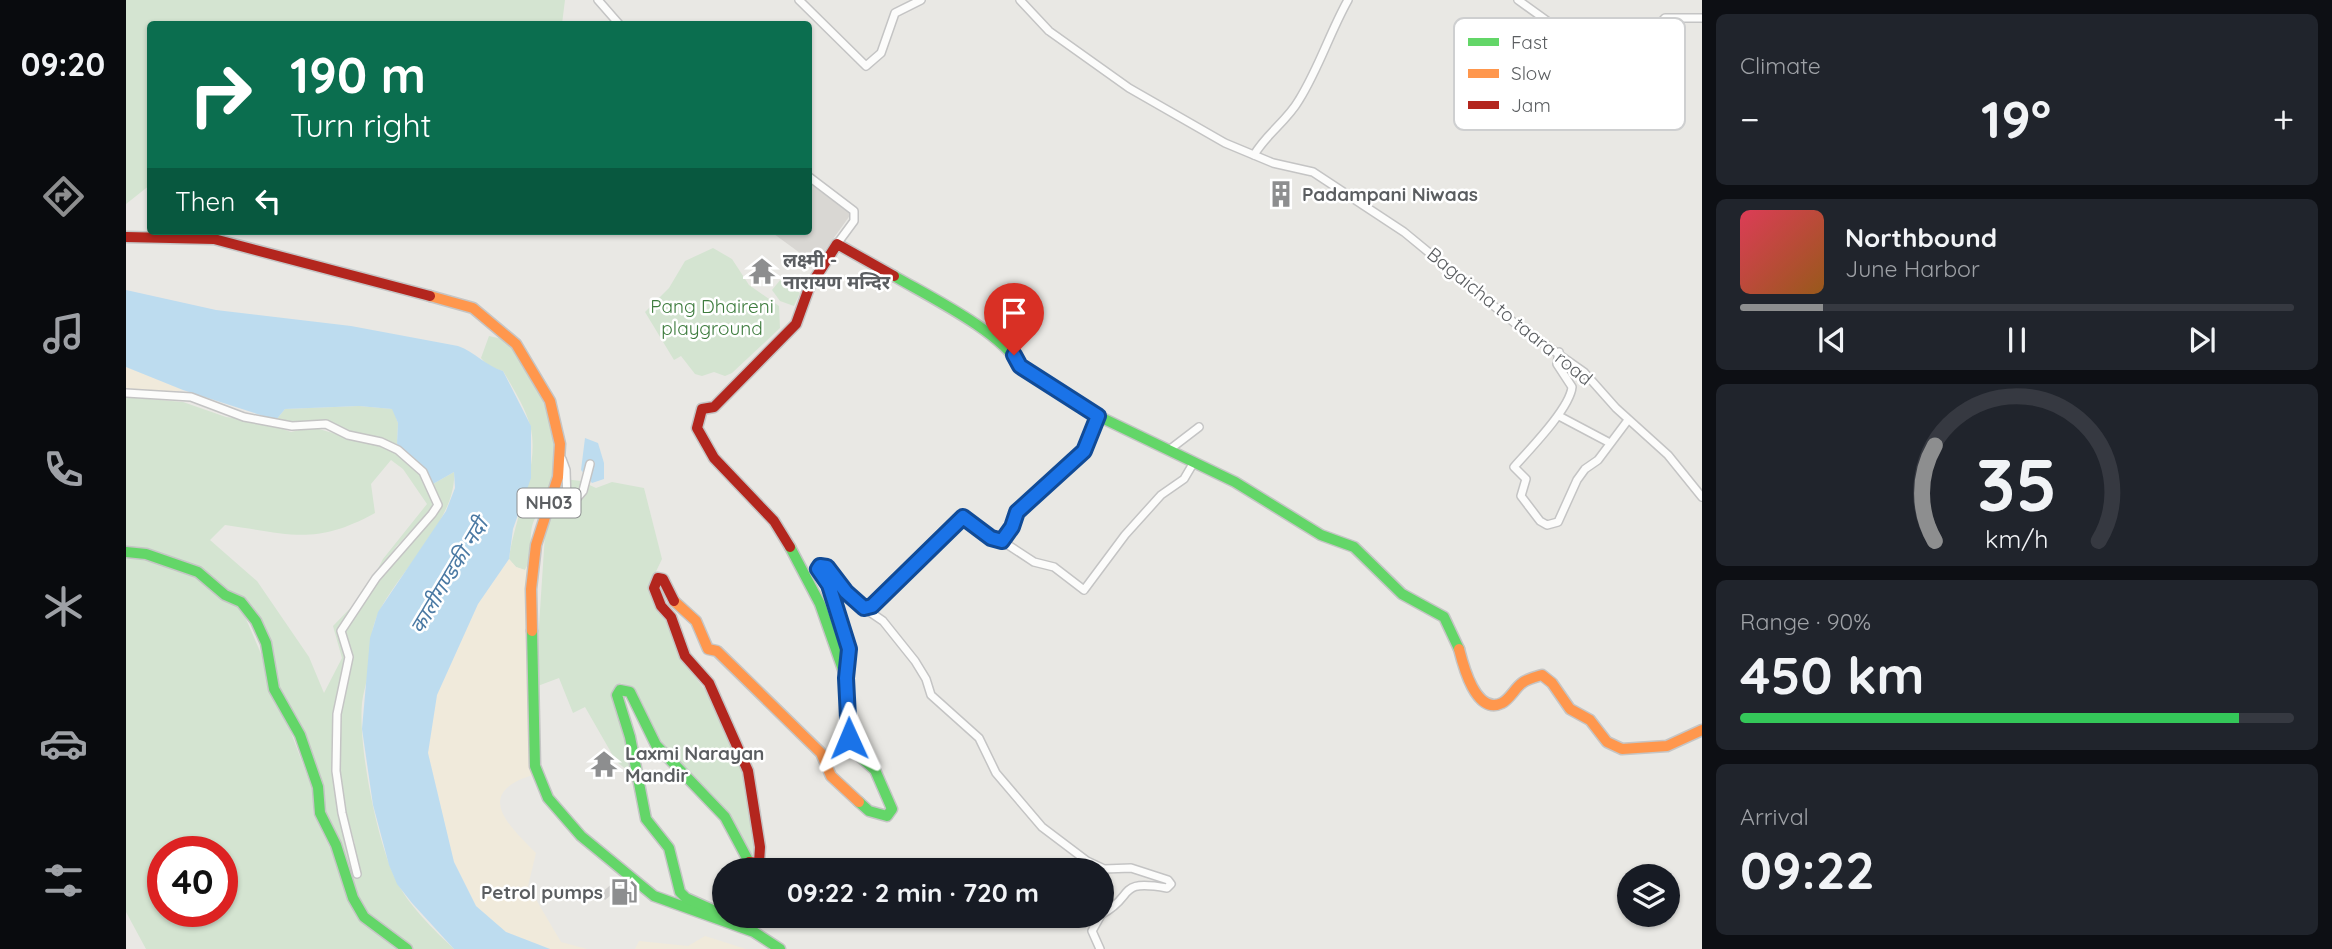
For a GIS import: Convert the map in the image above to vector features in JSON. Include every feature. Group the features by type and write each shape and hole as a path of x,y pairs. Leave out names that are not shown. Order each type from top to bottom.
{"main road":[{"name":"NH03","path":"126,237 195,237 228,242 473,308 516,344 550,401 561,444 558,477 536,545 531,589 536,766 548,798 566,823 637,884 673,905 712,917"},
{"path":"759,858 748,771 709,683 685,656 671,617 658,600 655,581 663,579 673,600 696,621 708,649 718,651 821,753 831,776 869,811 887,816 892,809 875,769 857,754 849,738 846,678 820,604 788,544 756,499 714,458 697,428 702,409 714,407 796,324 808,288 837,244 852,250 942,303 1014,355 1020,366 1098,416 1235,482 1329,539 1354,548 1402,594 1444,617 1456,638 1465,673 1474,693 1480,698 1502,704 1523,682 1542,675 1552,683 1570,709 1590,720 1607,742 1622,749 1667,746 1702,730"},
{"path":"126,552 146,554 198,572 225,596 241,602 256,621 265,643 274,689 300,735 318,787 320,813 336,845 353,898 365,917 407,949"},
{"path":"712,909 686,898 680,892 669,848 649,825 644,812 637,764 617,695 620,690 630,692 656,745 725,817 746,858"},
{"name":"NH03","path":"744,928 780,949"}],"street":[{"path":"597,0 615,21"},
{"path":"799,0 866,66 881,53 895,13 921,0"},
{"name":"Bagaicha to taara road","path":"1020,0 1049,31 1129,88 1202,132 1254,155 1313,172 1404,232 1517,325 1584,372 1628,420 1668,455 1702,497"},
{"path":"1254,155 1264,138 1278,127 1299,100 1348,0"},
{"path":"1517,0 1543,18"},
{"path":"1665,18 1685,18"},
{"path":"812,179 854,212 854,221 837,244"},
{"path":"1559,352 1558,368 1572,387 1559,416 1514,467 1526,479 1521,496 1540,521 1553,525 1558,522 1577,480 1628,420"},
{"path":"126,393 191,397 244,417 292,426 326,424 348,435 381,442 398,450 418,467 436,496 438,505 432,514 376,578 341,631 349,657 337,714 336,771 342,813 357,874"},
{"path":"1002,541 1012,527 1017,512 1084,451 1098,416"},
{"path":"1559,416 1610,443"},
{"path":"1169,450 1199,427"},
{"path":"561,444 567,502 572,504 578,499 590,464"},
{"path":"864,608 872,606 888,593 963,517 991,538 1002,541 1034,562 1054,567 1084,590 1148,509 1173,485 1184,479 1194,462"},
{"path":"846,678 849,649 829,585 818,569 820,566 827,567 846,592 883,621 915,661 926,679 931,695 979,738 996,773 1042,827 1083,858"},
{"path":"1114,869 1137,870 1168,880 1171,884 1167,888 1138,885 1129,888 1114,908"},
{"path":"1093,928 1100,949"}],"shaded area":[{"path":"812,185 851,214 815,264 775,235 812,235"}],"green space":[{"path":"126,0 565,0 562,21 147,21 147,187 126,204"},
{"name":"Pang Dhaireni playground","path":"713,248 732,259 749,285 779,306 780,328 732,373 725,376 714,372 702,376 695,374 681,356 674,360 645,312 669,288 685,261"},
{"path":"781,279 800,293 794,306 780,301 772,290"},
{"path":"489,336 507,340 542,400 554,433 554,468 533,523 528,565 525,570 516,567 509,559 530,474 530,425 503,371 489,367 481,358"},
{"path":"126,397 183,402 226,417 263,422 291,432 312,427 392,450 420,475 432,496 433,507 396,547 367,591 383,559 427,504 403,469 391,460 371,484 375,513 354,523 318,534 302,535 225,525 210,540 257,581 309,657 324,693 342,658 333,626 365,593 339,632 347,658 333,715 336,798 348,845 355,844 346,812 339,764 339,718 352,661 343,636 348,622 383,574 439,508 440,501 433,484 454,472 453,489 438,525 376,618 362,721 370,793 389,863 407,899 454,949 146,949 126,912 126,556 178,567 199,578 224,601 235,604 243,612 262,656 268,688 284,714 313,791 313,813 330,848 338,846 323,814 322,788 304,734 278,686 270,642 262,621 243,598 225,590 208,574 149,550 126,548"},
{"path":"359,406 393,409 398,423 397,444 349,433 329,422 289,423 276,420 285,409"},
{"path":"564,479 581,481 596,488 612,482 644,488 662,559 650,584 652,598 676,638 680,657 711,698 743,769 756,858 751,858 718,805 669,751 653,727 641,699 630,688 621,683 613,692 635,777 616,761 585,707 573,713 559,678 535,687 545,534"}],"sand":[{"path":"126,367 183,390 161,394 126,391"},
{"path":"509,559 516,567 525,570 529,563 536,774 517,781 505,790 500,799 501,809 514,831 536,853 528,886 561,942 587,949 550,949 506,932 476,906 454,862 428,753 437,695 478,604"},
{"path":"705,936 746,949 635,949 639,941 688,946"}],"water":[{"name":"कालीगण्डकी नदी","path":"126,290 216,310 351,326 458,346 503,371 531,426 531,478 513,529 509,559 478,604 437,695 428,753 454,862 476,906 506,932 550,949 454,949 397,884 389,865 373,805 362,729 370,638 378,612 446,511 455,488 454,472 433,484 422,466 397,444 398,423 392,409 359,406 285,409 276,420 183,390 126,367"},
{"path":"585,438 598,443 604,463 604,479 592,483 581,470"}],"building":[{"name":"Petrol pumps","path":"614,882 617,886 621,882 633,895 627,901 616,891 605,900 600,894"}],"traffic: fast":[{"path":"894,276 981,328 998,340 1020,366 1098,416 1235,482 1321,535 1354,547 1402,594 1444,617 1459,649"},
{"path":"790,547 820,604 846,678 850,739 857,754 875,770 892,809 887,816 869,811 859,802"},
{"path":"126,552 146,554 198,572 225,595 241,602 256,621 266,643 274,689 300,735 318,787 320,813 336,845 353,898 364,917 407,949"},
{"path":"532,631 535,766 548,798 581,836 654,896 754,932 780,949"},
{"path":"712,910 686,898 680,892 669,848 646,819 630,737 617,695 620,690 630,692 656,745 725,817 747,858"}],"traffic: slow":[{"path":"430,296 473,308 516,344 550,401 560,444 558,477 536,545 531,589 532,631"},
{"path":"674,601 696,621 708,649 717,651 821,753 831,776 859,802"},
{"path":"1459,649 1472,687 1485,702 1493,705 1502,703 1519,685 1542,675 1552,683 1570,709 1590,720 1607,742 1622,749 1667,746 1702,730"}],"traffic: jam":[{"path":"126,237 214,239 430,296"},
{"path":"790,547 774,521 714,458 697,428 702,409 714,407 796,324 809,288 837,244 894,276"},
{"path":"674,601 663,579 658,578 654,588 661,606 671,617 685,656 709,683 748,771 760,847 759,858"}],"place":[{"name":"Padampani Niwaas","path":"1281,194"},
{"name":"लक्ष्मी - नारायण मन्दिर","path":"762,271"},
{"name":"Laxmi Narayan Mandir","path":"604,764"},
{"name":"Petrol pumps","path":"624,892"}],"route":[{"path":"849,738 849,695 846,678 849,649 829,585 818,569 820,566 827,567 831,575 864,608 872,606 963,517 972,521 991,538 1002,541 1010,532 1017,512 1056,479 1090,443 1098,416 1020,366 1014,355"}]}
